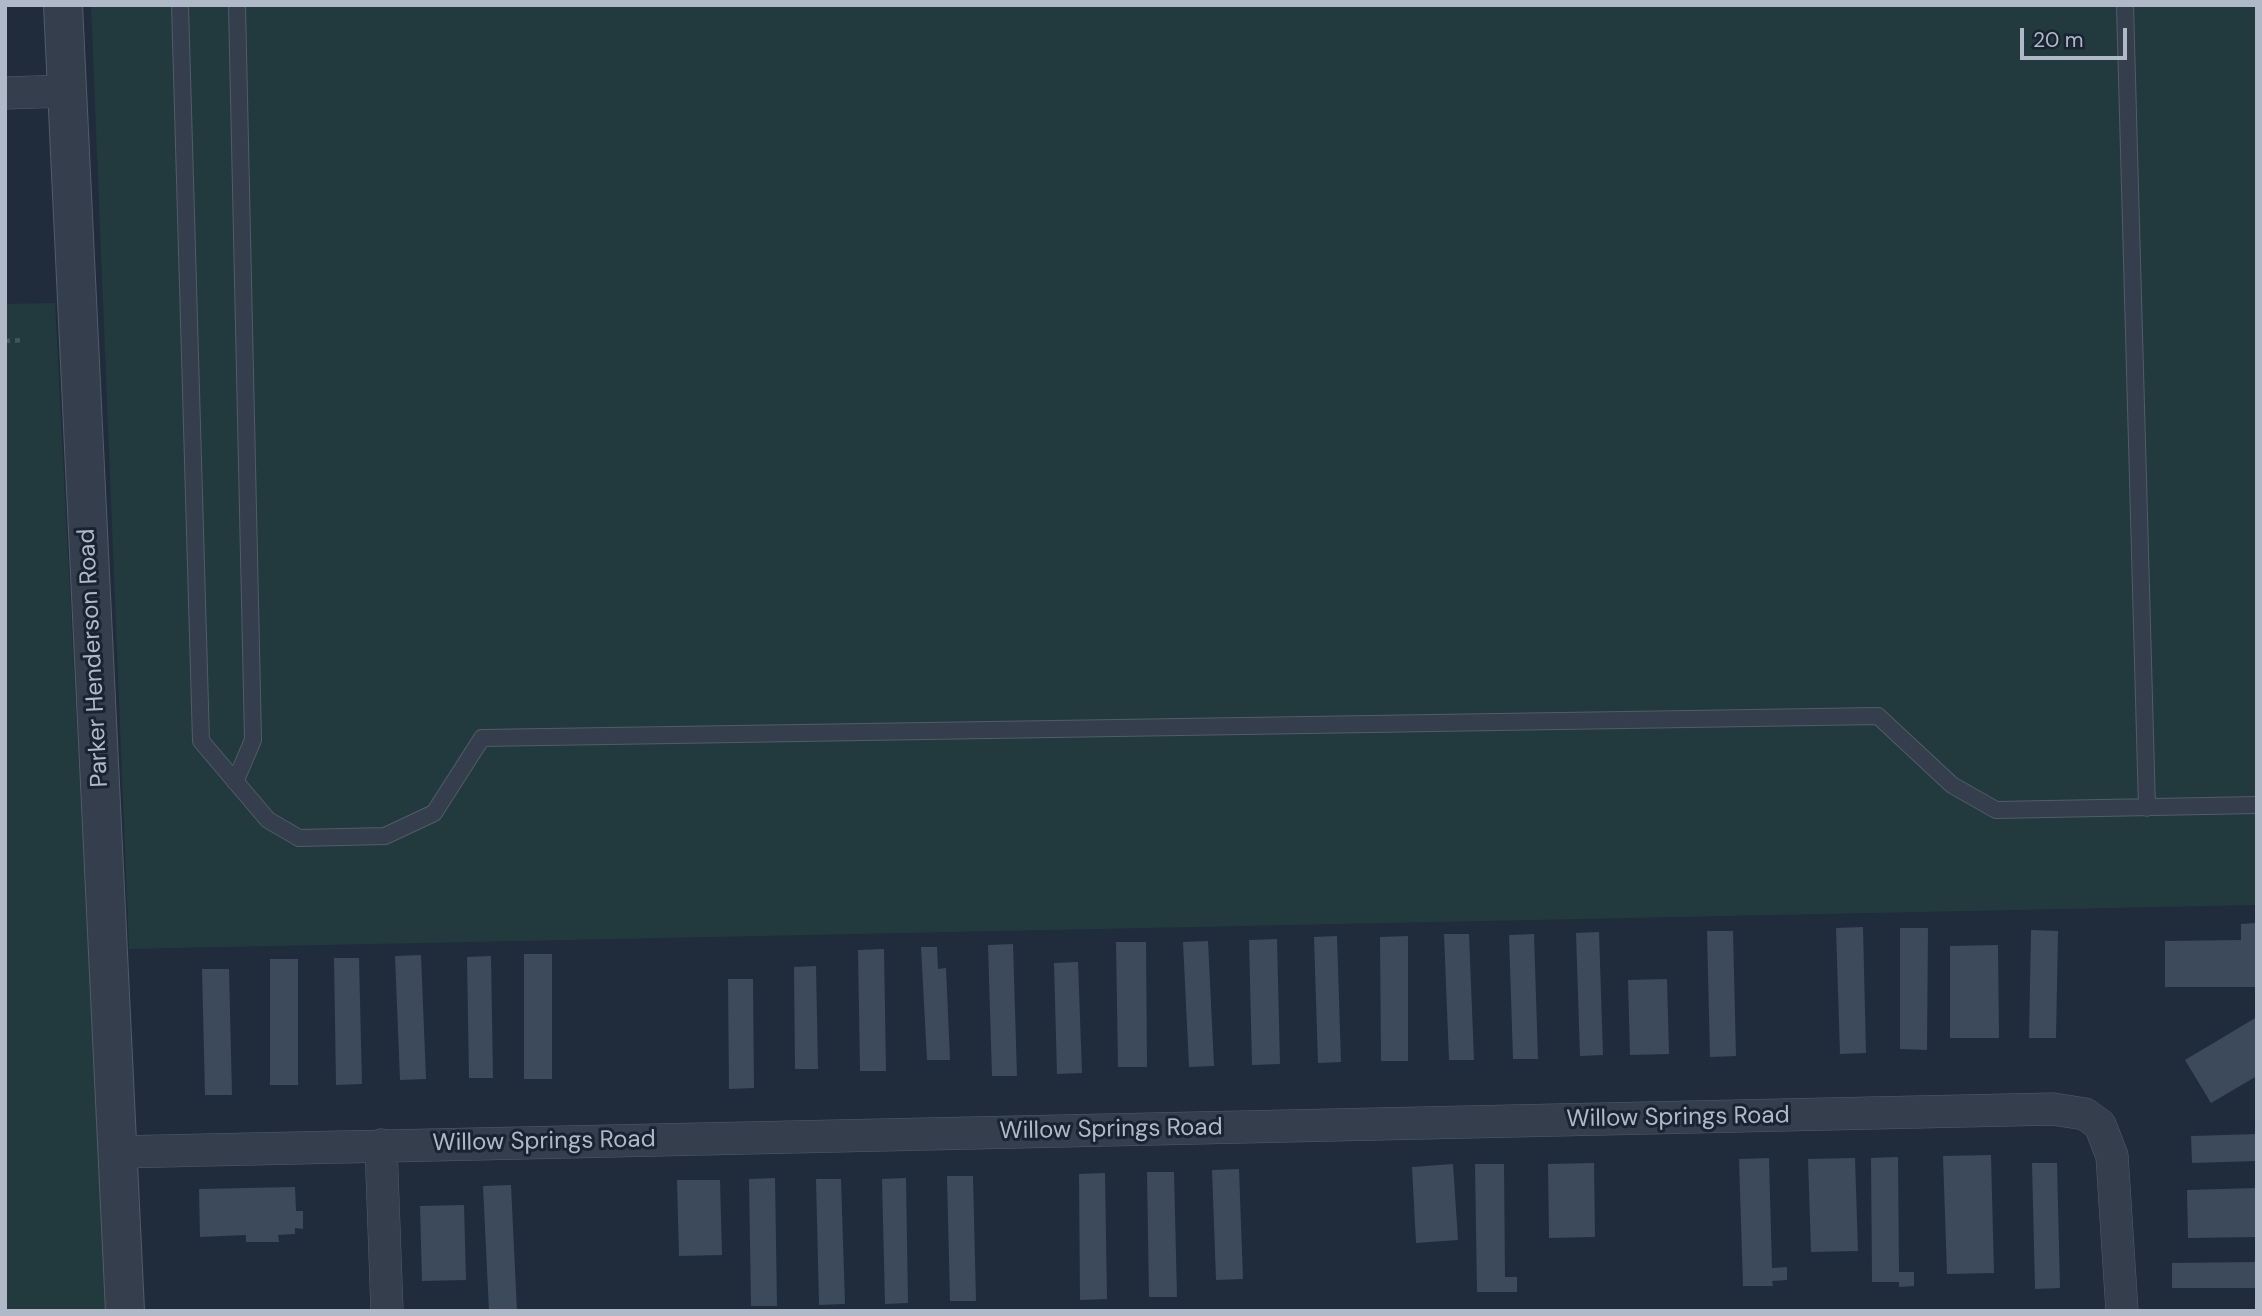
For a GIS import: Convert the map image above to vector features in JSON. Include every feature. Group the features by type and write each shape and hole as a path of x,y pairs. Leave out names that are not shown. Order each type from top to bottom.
{"street":[{"name":"Parker Henderson Road","path":"63,5 125,1311"},
{"path":"5,93 67,91"},
{"name":"Willow Springs Road","path":"117,1152 2053,1109 2085,1114 2100,1125 2112,1156 2122,1311"},
{"path":"382,1145 387,1311"}],"lane":[{"path":"180,5 201,741 268,820 299,838 385,836 434,813 482,738 1878,716 1952,785 1996,810 2257,805"},
{"path":"236,782 253,740 237,5"},
{"path":"2125,5 2147,808"}],"path":[{"path":"5,341 23,340"}],"green space":[{"path":"91,5 2257,5 2257,905 129,949"},
{"path":"55,303 107,1311 5,1311 5,304"}],"building":[{"path":"2256,923 2257,987 2165,987 2165,941 2241,940 2241,924"},
{"path":"1863,927 1866,1053 1840,1054 1836,928"},
{"path":"1900,928 1928,928 1927,1050 1900,1049"},
{"path":"2031,930 2058,931 2056,1038 2029,1038"},
{"path":"1707,931 1733,931 1736,1056 1710,1057"},
{"path":"1599,932 1603,1055 1580,1056 1576,933"},
{"path":"1444,934 1469,934 1474,1060 1449,1060"},
{"path":"1534,934 1538,1059 1513,1059 1509,935"},
{"path":"1337,936 1341,1062 1318,1063 1314,937"},
{"path":"1408,936 1408,1061 1381,1061 1380,937"},
{"path":"1277,939 1280,1064 1252,1065 1249,940"},
{"path":"1208,941 1214,1066 1189,1067 1183,942"},
{"path":"1116,942 1146,942 1147,1067 1118,1067"},
{"path":"1013,944 1017,1076 992,1076 988,945"},
{"path":"1998,945 1999,1038 1950,1038 1950,946"},
{"path":"921,947 937,947 938,969 946,968 950,1060 927,1060"},
{"path":"884,949 886,1071 860,1071 858,950"},
{"path":"524,954 552,954 552,1079 524,1079"},
{"path":"421,955 426,1079 400,1080 395,956"},
{"path":"491,956 493,1078 469,1078 467,957"},
{"path":"334,958 359,958 362,1084 336,1085"},
{"path":"270,959 298,959 298,1085 270,1085"},
{"path":"1078,962 1082,1073 1057,1074 1054,963"},
{"path":"816,966 818,1069 795,1069 794,967"},
{"path":"202,969 229,969 232,1095 205,1095"},
{"path":"728,979 753,979 754,1088 729,1089"},
{"path":"1667,979 1669,1054 1630,1055 1628,980"},
{"path":"2257,1017 2257,1076 2211,1103 2185,1060"},
{"path":"2257,1134 2257,1161 2192,1163 2191,1136"},
{"path":"1991,1155 1994,1273 1947,1274 1943,1156"},
{"path":"1898,1157 1899,1272 1914,1272 1914,1286 1899,1287 1899,1282 1872,1282 1871,1158"},
{"path":"1769,1158 1772,1268 1787,1267 1787,1280 1772,1281 1773,1286 1743,1286 1739,1159"},
{"path":"1855,1158 1858,1251 1811,1252 1808,1159"},
{"path":"1594,1163 1595,1237 1549,1238 1548,1164"},
{"path":"2032,1163 2057,1163 2060,1288 2035,1289"},
{"path":"1453,1164 1458,1240 1416,1243 1412,1167"},
{"path":"1475,1164 1504,1164 1505,1277 1517,1277 1517,1292 1477,1292"},
{"path":"1239,1169 1243,1279 1216,1280 1212,1170"},
{"path":"1147,1172 1174,1172 1177,1297 1149,1297"},
{"path":"1105,1173 1107,1299 1080,1300 1079,1174"},
{"path":"947,1176 973,1176 976,1301 950,1301"},
{"path":"775,1178 777,1306 751,1306 749,1179"},
{"path":"906,1178 908,1303 885,1304 882,1179"},
{"path":"816,1179 841,1179 845,1304 819,1305"},
{"path":"677,1180 720,1180 722,1255 679,1256"},
{"path":"511,1185 517,1311 489,1311 483,1186"},
{"path":"295,1187 296,1211 303,1211 303,1229 295,1228 295,1234 278,1235 279,1242 246,1242 246,1235 200,1237 199,1189"},
{"path":"2257,1188 2257,1237 2188,1238 2187,1190"},
{"path":"464,1205 466,1280 422,1281 420,1206"},
{"path":"2257,1262 2257,1288 2172,1288 2172,1263"}]}
